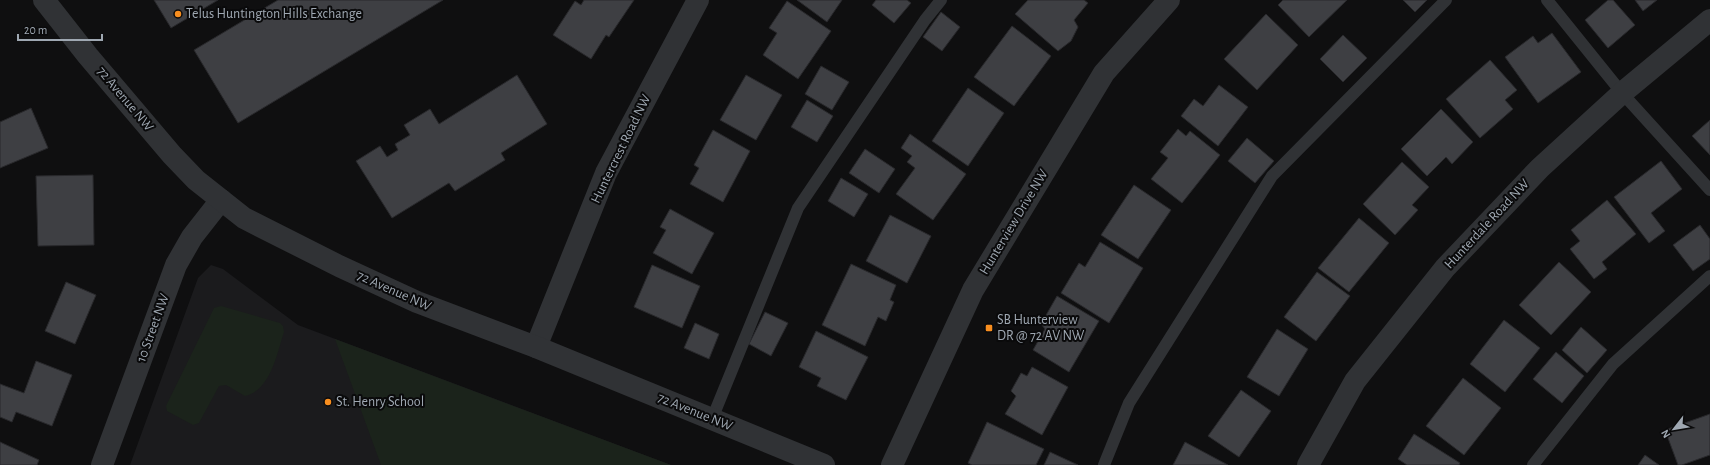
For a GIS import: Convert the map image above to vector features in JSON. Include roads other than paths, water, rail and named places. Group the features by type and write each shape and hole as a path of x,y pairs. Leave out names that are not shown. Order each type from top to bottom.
{"street":[{"name":"72 Avenue NW","path":"44,0 88,56 172,155 196,180 244,218 417,302 536,347 824,465"},
{"name":"Huntercrest Road NW","path":"536,347 606,173 698,0"},
{"name":"Hunterview Drive NW","path":"892,465 973,290 1104,74 1169,0"},
{"name":"Hunterdale Road NW","path":"1308,465 1354,381 1445,268 1540,168 1622,93 1710,20"},
{"name":"10 Street NW","path":"102,465 176,265 192,237 221,200"}],"lane":[{"path":"712,419 798,208 925,20 941,0"},
{"path":"1104,465 1129,403 1272,176 1446,0"},
{"path":"1547,0 1622,93 1710,190"},
{"path":"1533,465 1613,364 1710,276"}],"place":[{"name":"Telus Huntington Hills Exchange","path":"178,14"},
{"name":"SB Hunterview DR @ 72 AV NW","path":"989,328"},
{"name":"St. Henry School","path":"328,402"}]}
